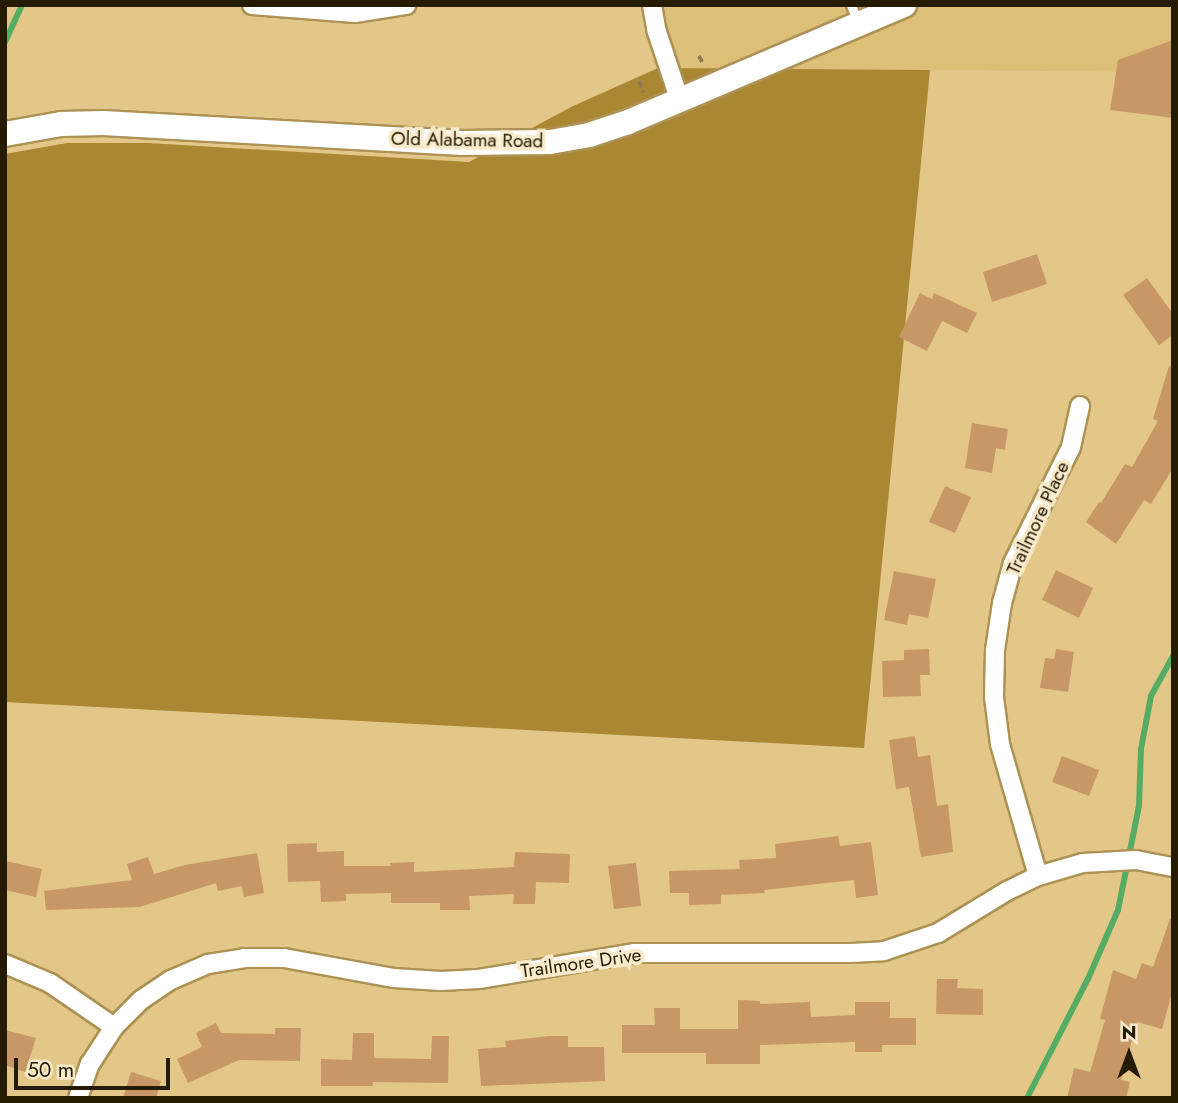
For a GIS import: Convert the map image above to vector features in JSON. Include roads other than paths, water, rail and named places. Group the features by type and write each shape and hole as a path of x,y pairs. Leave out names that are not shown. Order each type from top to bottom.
{"street":[{"path":"252,5 355,13 406,5"},
{"path":"652,5 657,33 680,101"},
{"name":"Old Alabama Road","path":"5,134 61,124 103,123 506,144 589,135 680,101 855,15 904,5"},
{"name":"Trailmore Place","path":"1038,876 1000,744 994,697 995,650 1002,603 1013,564 1070,447 1080,405"},
{"name":"Trailmore Drive","path":"78,1098 90,1064 114,1027 141,1000 171,980 208,964 244,958 284,958 394,978 441,981 479,979 634,953 884,951 938,933 1007,891 1038,876 1083,863 1136,860 1173,867"},
{"path":"5,964 50,983 114,1027"}],"waterway":[{"path":"5,42 22,5"},
{"path":"1027,1098 1088,979 1118,910 1139,806 1141,749 1151,696 1173,656"}]}
